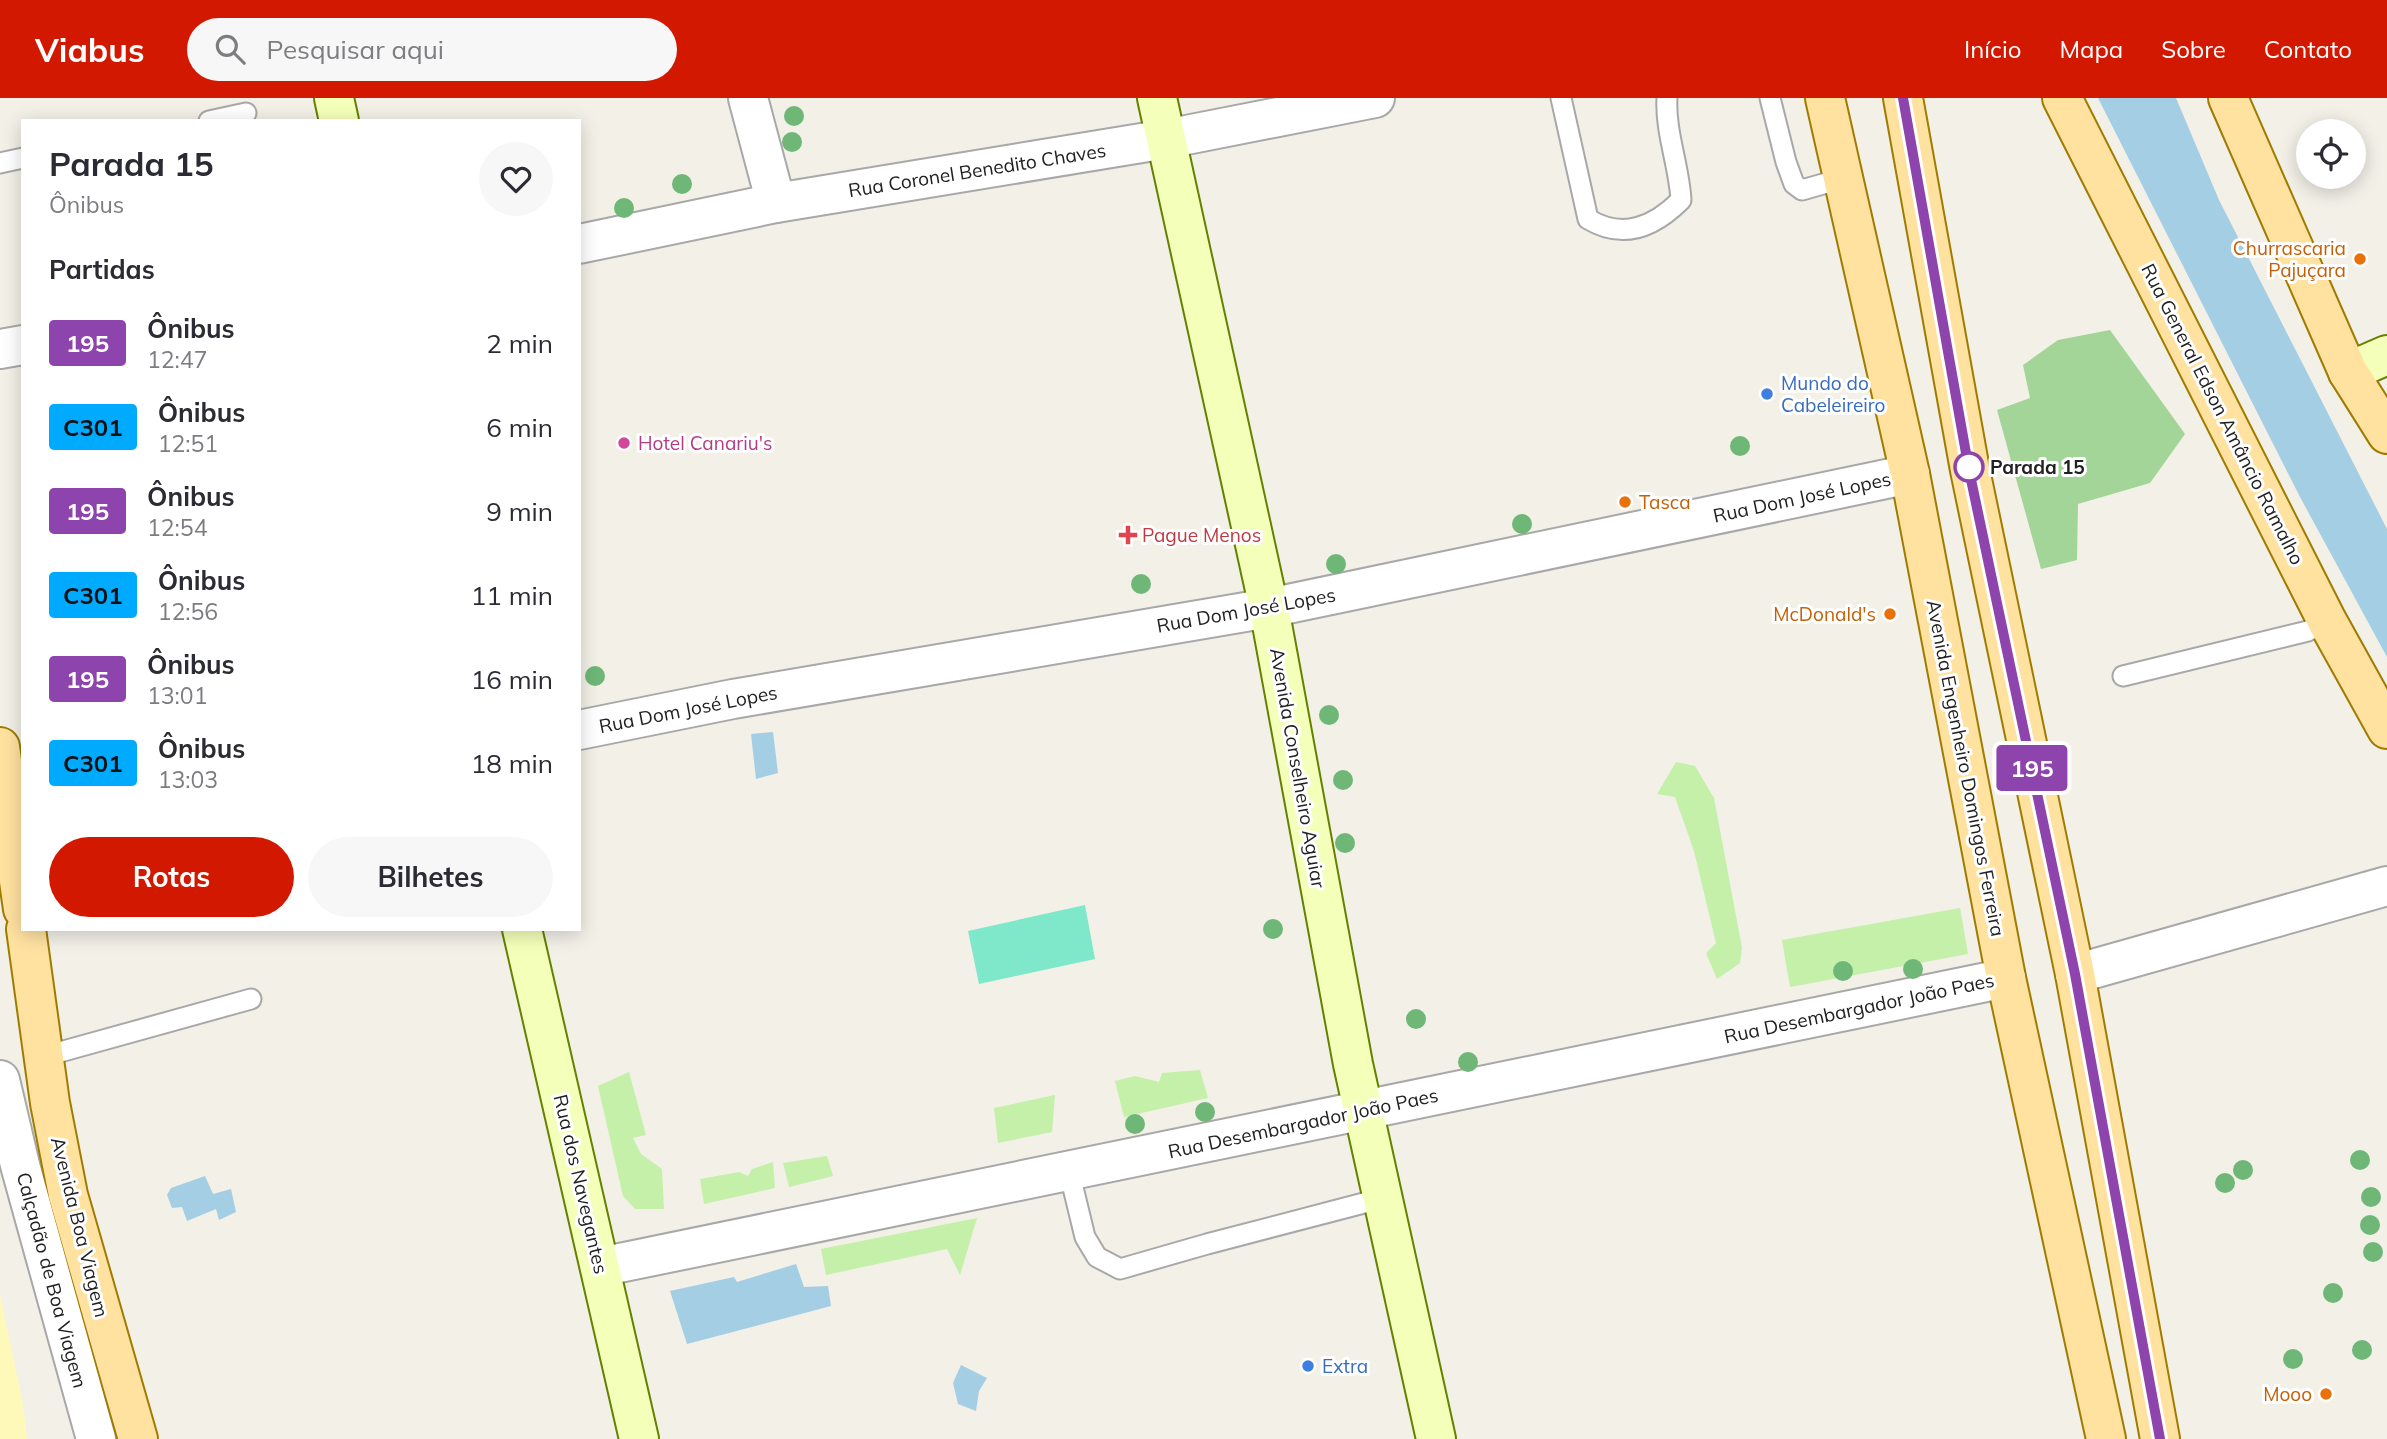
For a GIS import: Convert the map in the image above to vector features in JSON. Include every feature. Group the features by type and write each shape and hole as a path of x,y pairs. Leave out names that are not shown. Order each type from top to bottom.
{"main road":[{"path":"334,98 339,119"},
{"name":"Avenida Conselheiro Aguiar","path":"1157,98 1269,608 1362,1110 1436,1439"},
{"name":"Avenida Engenheiro Domingos Ferreira","path":"1825,98 1910,474 2006,978 2106,1439"},
{"path":"1903,98 1969,470 2075,974 2160,1439"},
{"name":"Rua General Edson Amâncio Ramalho","path":"2062,98 2322,624 2387,729"},
{"path":"2228,98 2348,372 2387,434"},
{"path":"2348,372 2387,355"},
{"path":"0,747 21,895"},
{"name":"Avenida Boa Viagem","path":"26,931 52,1054 68,1195 138,1439"},
{"name":"Rua dos Navegantes","path":"522,931 639,1439"}],"street":[{"path":"748,98 776,203"},
{"name":"Rua Coronel Benedito Chaves","path":"581,244 776,203 1166,139 1375,98"},
{"path":"0,349 21,345"},
{"name":"Rua Dom José Lopes","path":"581,730 747,696 1269,608 1910,474"},
{"path":"2075,974 2387,886"},
{"name":"Rua Desembargador João Paes","path":"600,1267 2006,978"},
{"name":"Calçadão de Boa Viagem","path":"0,1080 20,1165 96,1439"}],"lane":[{"path":"1561,98 1588,219 1604,229 1627,231 1668,213 1681,200 1680,176 1666,114 1667,98"},
{"path":"1770,98 1794,184 1802,190 1844,178"},
{"path":"218,119 246,113"},
{"path":"0,163 21,159"},
{"path":"2123,676 2308,631 2322,624"},
{"path":"52,1054 251,999"},
{"path":"1069,1171 1085,1237 1097,1257 1120,1269 1383,1198"}],"green space":[{"path":"2110,330 2185,434 2150,483 2078,504 2077,560 2041,569 1997,410 2030,398 2023,365 2058,340"},
{"path":"1676,762 1695,766 1714,798 1742,948 1740,963 1717,979 1706,953 1716,943 1694,851 1675,797 1657,794"},
{"path":"1085,905 1095,959 979,984 968,931"},
{"path":"1960,908 1968,954 1790,987 1782,940"},
{"path":"1200,1070 1208,1098 1124,1117 1115,1081 1135,1076 1159,1082 1162,1073"},
{"path":"629,1072 646,1135 633,1138 641,1154 662,1169 664,1209 635,1209 623,1196 598,1086"},
{"path":"1055,1095 1052,1132 998,1143 994,1108"},
{"path":"827,1156 833,1176 789,1187 783,1163"},
{"path":"773,1162 775,1188 704,1204 700,1179 739,1172 748,1176 752,1169"},
{"path":"977,1218 960,1275 947,1249 826,1275 821,1249"}],"sand":[{"path":"0,1295 23,1404 27,1439 0,1439"}],"water":[{"path":"2098,98 2176,98 2219,200 2387,529 2387,657 2300,497"},
{"path":"773,732 778,773 756,779 751,734"},
{"path":"205,1176 213,1194 231,1189 236,1212 219,1220 216,1209 187,1221 182,1207 172,1208 167,1195 171,1188"},
{"path":"796,1264 804,1287 828,1286 831,1306 687,1344 670,1291 734,1277 737,1282"},
{"path":"961,1365 987,1378 979,1391 976,1411 958,1404 953,1383"}],"bus line":[{"name":"195","path":"1903,98 1969,470 2075,974 2160,1439"}],"place":[{"name":"Churrascaria Pajuçara","path":"2360,259"},
{"name":"Mundo do Cabeleireiro","path":"1767,394"},
{"name":"Hotel Canariu's","path":"624,443"},
{"name":"Parada 15","path":"1969,467"},
{"name":"Tasca","path":"1625,502"},
{"name":"Pague Menos","path":"1128,535"},
{"name":"McDonald's","path":"1890,614"},
{"name":"Extra","path":"1308,1366"},
{"name":"Mooo","path":"2326,1394"}]}
